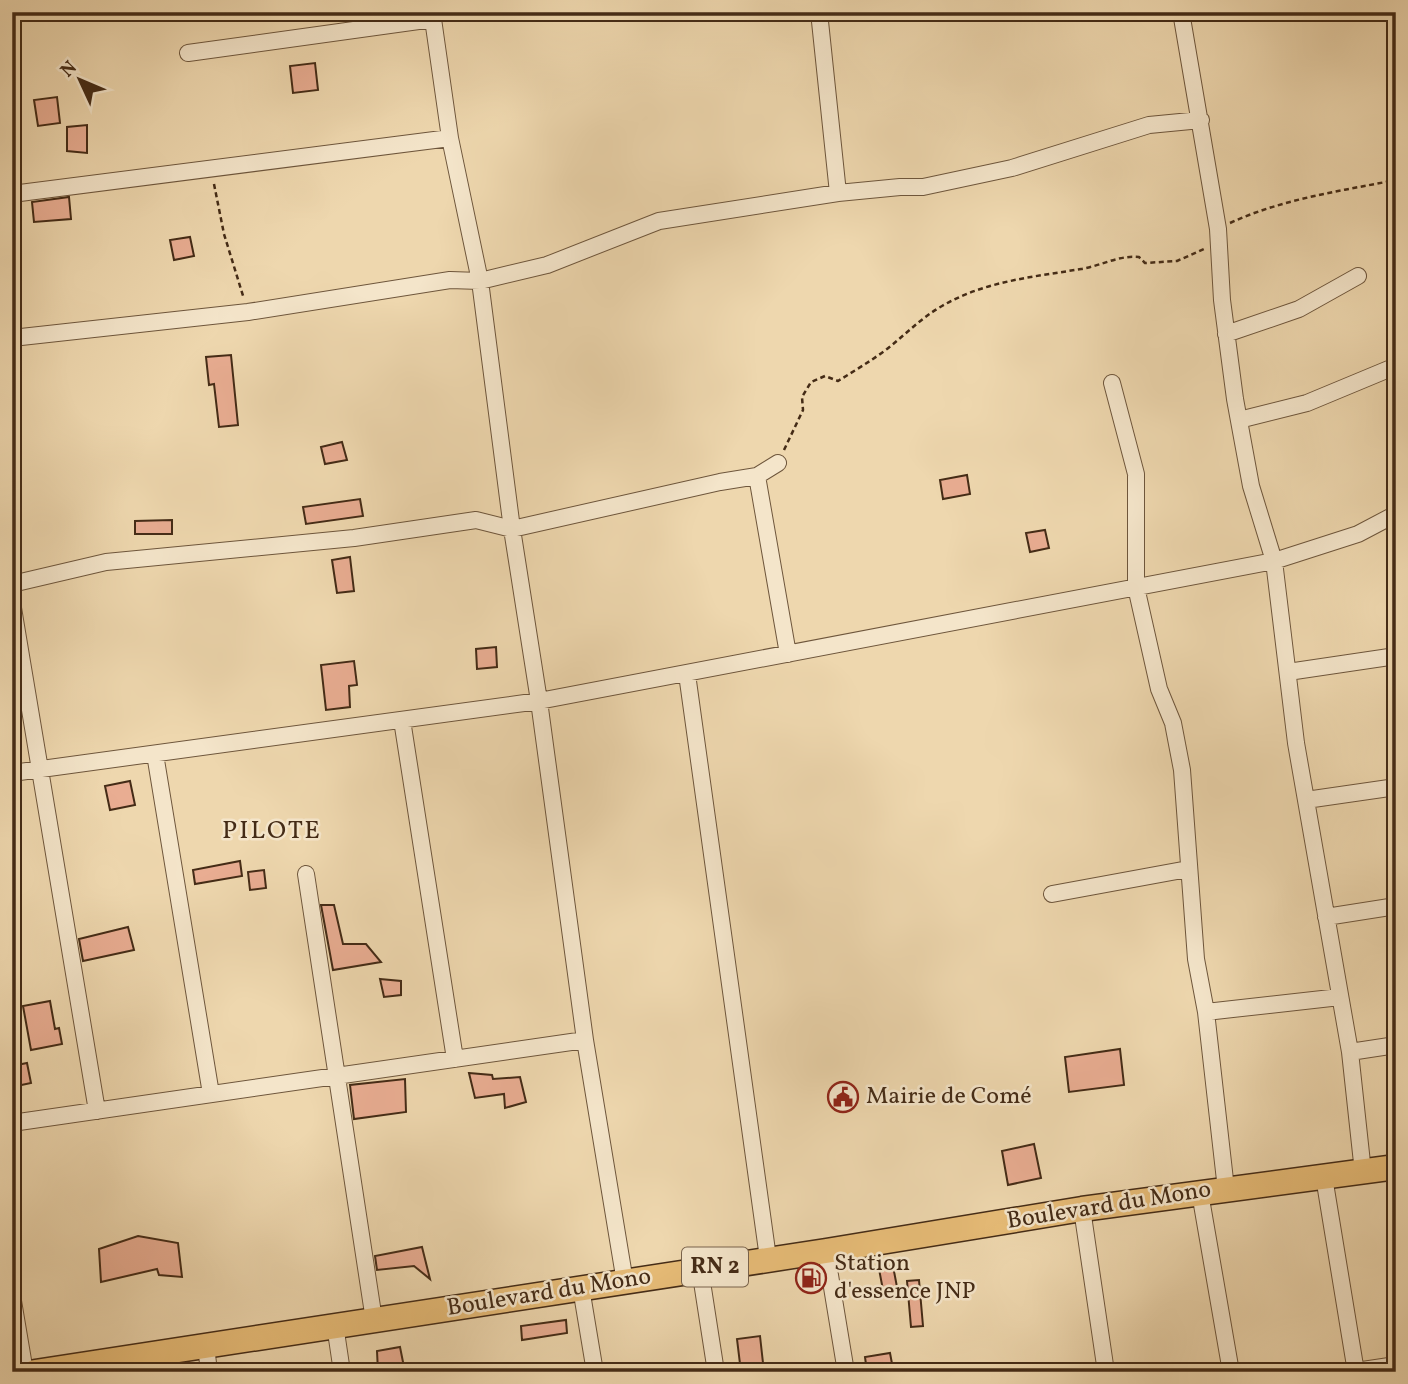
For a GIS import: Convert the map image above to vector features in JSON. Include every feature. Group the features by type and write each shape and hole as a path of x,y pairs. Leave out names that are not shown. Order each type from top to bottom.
{"main road":[{"name":"Boulevard du Mono","path":"34,1372 87,1368 335,1325 826,1251 1082,1209 1396,1167"}],"street":[{"path":"819,12 838,193"},
{"path":"1181,12 1219,236 1222,300 1239,420 1251,486 1274,561 1306,800 1350,1052 1363,1172"},
{"path":"188,53 433,16 450,138 480,281 512,529 586,1040 625,1282"},
{"path":"12,338 248,312 450,280 480,281 547,265 659,221 838,193 923,187 1012,168 1149,125 1200,120"},
{"path":"12,194 450,138"},
{"path":"1226,334 1299,309 1358,276"},
{"path":"1239,420 1307,402 1396,366"},
{"path":"1112,383 1136,474 1136,587 1159,690 1173,723 1182,770 1196,959 1206,1012 1226,1189"},
{"path":"12,584 106,562 354,538 476,520 512,529 757,476 778,463"},
{"path":"757,476 788,654"},
{"path":"12,773 539,701 687,674 1274,561 1358,534 1396,514"},
{"path":"12,602 97,1111"},
{"path":"1288,672 1396,656"},
{"path":"687,674 768,1258"},
{"path":"402,720 456,1059"},
{"path":"155,754 211,1094"},
{"path":"1306,800 1396,787"},
{"path":"1052,894 1188,869"},
{"path":"306,874 374,1320"},
{"path":"1326,917 1396,906"},
{"path":"1206,1012 1340,998"},
{"path":"12,1123 586,1040"},
{"path":"1350,1052 1396,1045"},
{"path":"1324,1177 1356,1371 1396,1365"},
{"path":"1200,1193 1231,1372"},
{"path":"1082,1209 1107,1372"},
{"path":"826,1251 846,1372"},
{"path":"700,1269 716,1372"},
{"path":"581,1288 595,1372"},
{"path":"12,1295 25,1372"},
{"path":"335,1325 342,1372"},
{"path":"205,1346 209,1372"}],"path":[{"path":"212,170 224,234 248,312"},
{"path":"778,463 803,410 802,397 811,382 825,376 838,381 880,354 913,325 943,305 997,283 1089,268 1131,256 1139,257 1145,263 1177,261 1256,211 1323,194 1396,180"}],"building":[{"path":"315,63 318,90 293,93 290,66"},
{"path":"57,97 60,123 38,126 34,100"},
{"path":"87,125 87,153 67,151 67,127"},
{"path":"69,197 71,219 34,222 32,202"},
{"path":"190,237 194,256 174,260 170,240"},
{"path":"231,355 238,425 219,427 214,384 209,385 206,357"},
{"path":"342,442 347,460 325,464 321,447"},
{"path":"967,475 970,494 943,499 940,480"},
{"path":"360,499 363,516 306,524 303,507"},
{"path":"172,520 172,534 135,534 135,521"},
{"path":"1045,530 1049,548 1030,552 1026,533"},
{"path":"350,557 354,591 337,593 332,560"},
{"path":"496,647 497,667 477,669 476,649"},
{"path":"354,661 357,685 349,686 350,707 326,710 321,665"},
{"path":"130,781 135,805 110,810 105,786"},
{"path":"240,861 242,876 195,884 193,870"},
{"path":"264,870 266,888 250,890 248,872"},
{"path":"321,905 334,905 343,944 366,944 381,962 333,970"},
{"path":"128,927 134,950 83,961 79,939"},
{"path":"380,979 401,981 401,995 384,997"},
{"path":"50,1001 55,1029 59,1028 62,1044 31,1050 23,1006"},
{"path":"1120,1049 1124,1085 1069,1092 1065,1057"},
{"path":"27,1063 31,1083 12,1087 12,1066"},
{"path":"469,1073 492,1075 493,1079 520,1077 526,1102 505,1108 504,1094 475,1098"},
{"path":"405,1079 406,1112 354,1119 350,1085"},
{"path":"1034,1144 1041,1178 1008,1185 1002,1151"},
{"path":"138,1236 178,1243 182,1277 159,1275 157,1269 101,1282 99,1249"},
{"path":"422,1247 430,1279 414,1266 377,1270 375,1256"},
{"path":"893,1266 897,1287 883,1290 879,1269"},
{"path":"919,1280 923,1326 911,1327 907,1281"},
{"path":"566,1320 567,1333 522,1340 521,1326"},
{"path":"760,1336 764,1372 741,1372 737,1339"},
{"path":"400,1347 405,1372 378,1372 377,1351"},
{"path":"890,1353 893,1369 867,1372 865,1357"}],"place":[{"name":"Mairie de Comé","path":"843,1097"},
{"name":"Station d'essence JNP","path":"811,1278"}],"district":[{"name":"PILOTE","path":"272,831"}]}
